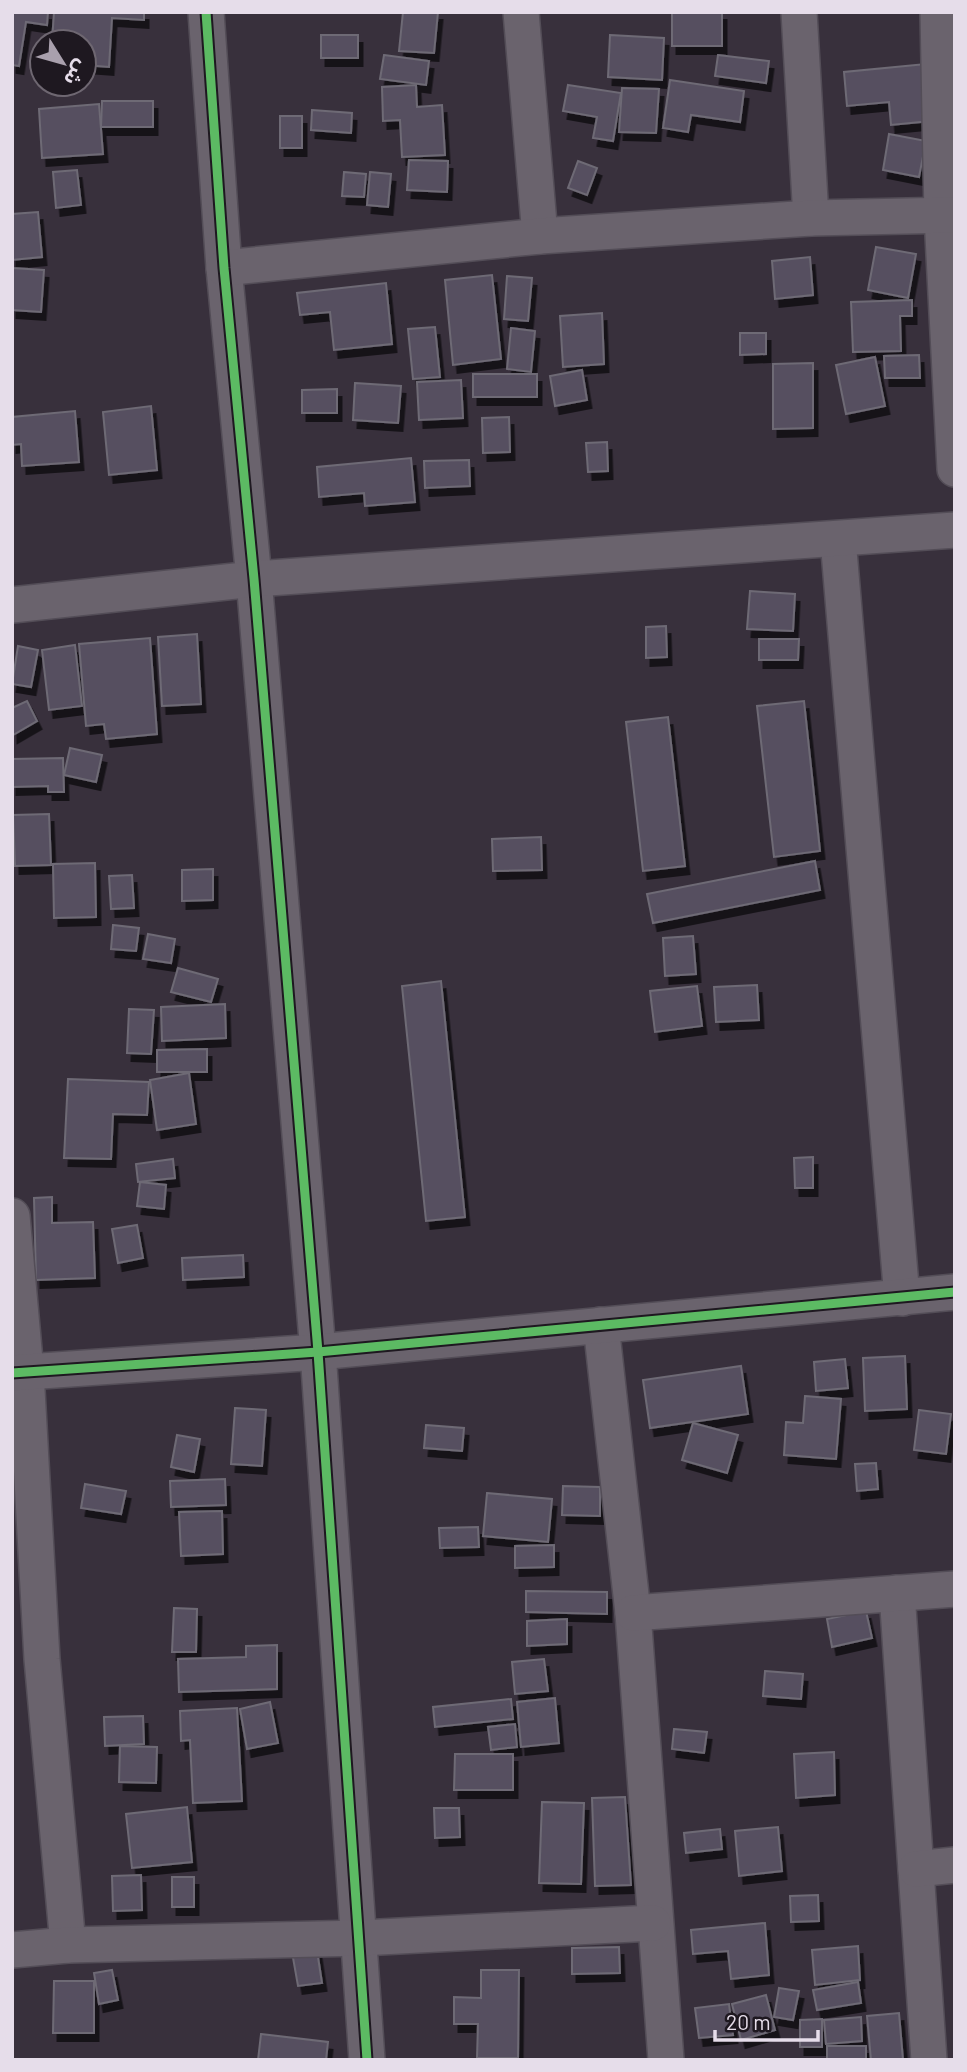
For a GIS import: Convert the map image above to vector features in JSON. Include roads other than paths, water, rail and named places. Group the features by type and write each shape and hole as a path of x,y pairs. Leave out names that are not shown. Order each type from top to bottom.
{"street":[{"path":"206,12 223,268 254,579 318,1352 361,1938 367,2060"},
{"path":"521,12 540,236"},
{"path":"799,12 811,218"},
{"path":"938,12 948,215 955,469"},
{"path":"223,268 540,236 811,218 948,215"},
{"path":"12,605 254,579 955,530"},
{"path":"838,539 902,1298"},
{"path":"12,1216 27,1661 68,1945"},
{"path":"19,1373 318,1352 955,1292"},
{"path":"601,1325 633,1613 653,1923 666,2060"},
{"path":"633,1613 955,1589"},
{"path":"897,1594 929,2060"},
{"path":"916,1869 955,1865"},
{"path":"12,1950 68,1945 361,1938 653,1923"}]}
